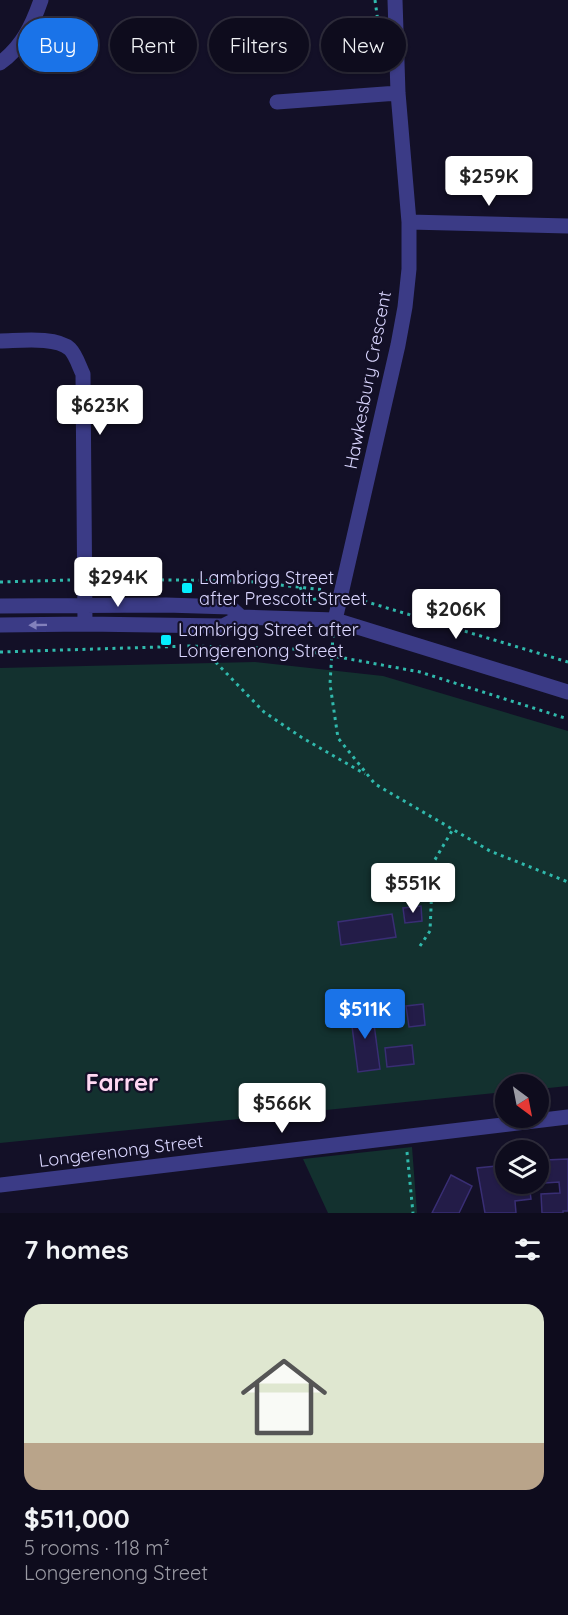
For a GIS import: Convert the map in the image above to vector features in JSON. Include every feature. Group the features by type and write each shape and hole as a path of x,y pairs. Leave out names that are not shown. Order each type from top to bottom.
{"street":[{"path":"0,63 13,54 31,29 41,0"},
{"name":"Hawkesbury Crescent","path":"335,620 398,345 408,279 410,222 398,93 395,0"},
{"path":"277,102 398,93"},
{"path":"410,222 568,225"},
{"path":"0,341 41,340 61,344 70,349 83,374 85,624"},
{"path":"0,606 230,607 242,616"},
{"path":"0,626 85,624 222,626 242,616 335,620 568,692"},
{"name":"Longerenong Street","path":"0,1185 568,1116"}],"path":[{"path":"375,0 377,18"},
{"path":"300,587 306,601 316,599 331,591"},
{"path":"335,620 330,684 338,738 375,784 490,851 568,882"},
{"path":"200,646 264,712 301,737 369,776"},
{"path":"0,652 200,646 295,649 420,672 568,719"},
{"path":"420,946 430,931 433,863 453,829"},
{"path":"422,914 429,913"},
{"path":"407,1147 413,1213"}],"green space":[{"path":"255,662 383,676 568,731 568,1086 549,1088 549,1074 495,1074 495,1093 0,1143 0,668"},
{"path":"412,1147 417,1213 328,1213 303,1159"}],"building":[{"path":"421,906 422,921 405,923 403,908"},
{"path":"392,914 396,937 341,945 338,922"},
{"path":"423,1004 425,1025 409,1027 406,1006"},
{"path":"372,1009 380,1069 358,1072 350,1011"},
{"path":"412,1045 414,1064 387,1067 385,1048"},
{"path":"568,1159 568,1211 563,1211 563,1213 542,1213 541,1194 560,1193 559,1182 549,1183 549,1160"},
{"path":"495,1166 495,1194 530,1194 531,1199 515,1201 516,1213 485,1213 477,1168"},
{"path":"451,1175 472,1186 459,1213 432,1213"}],"place":[{"name":"Lambrigg Street after Prescott Street","path":"187,588"},
{"name":"Lambrigg Street after Longerenong Street","path":"166,640"}],"district":[{"name":"Farrer","path":"122,1083"}]}
